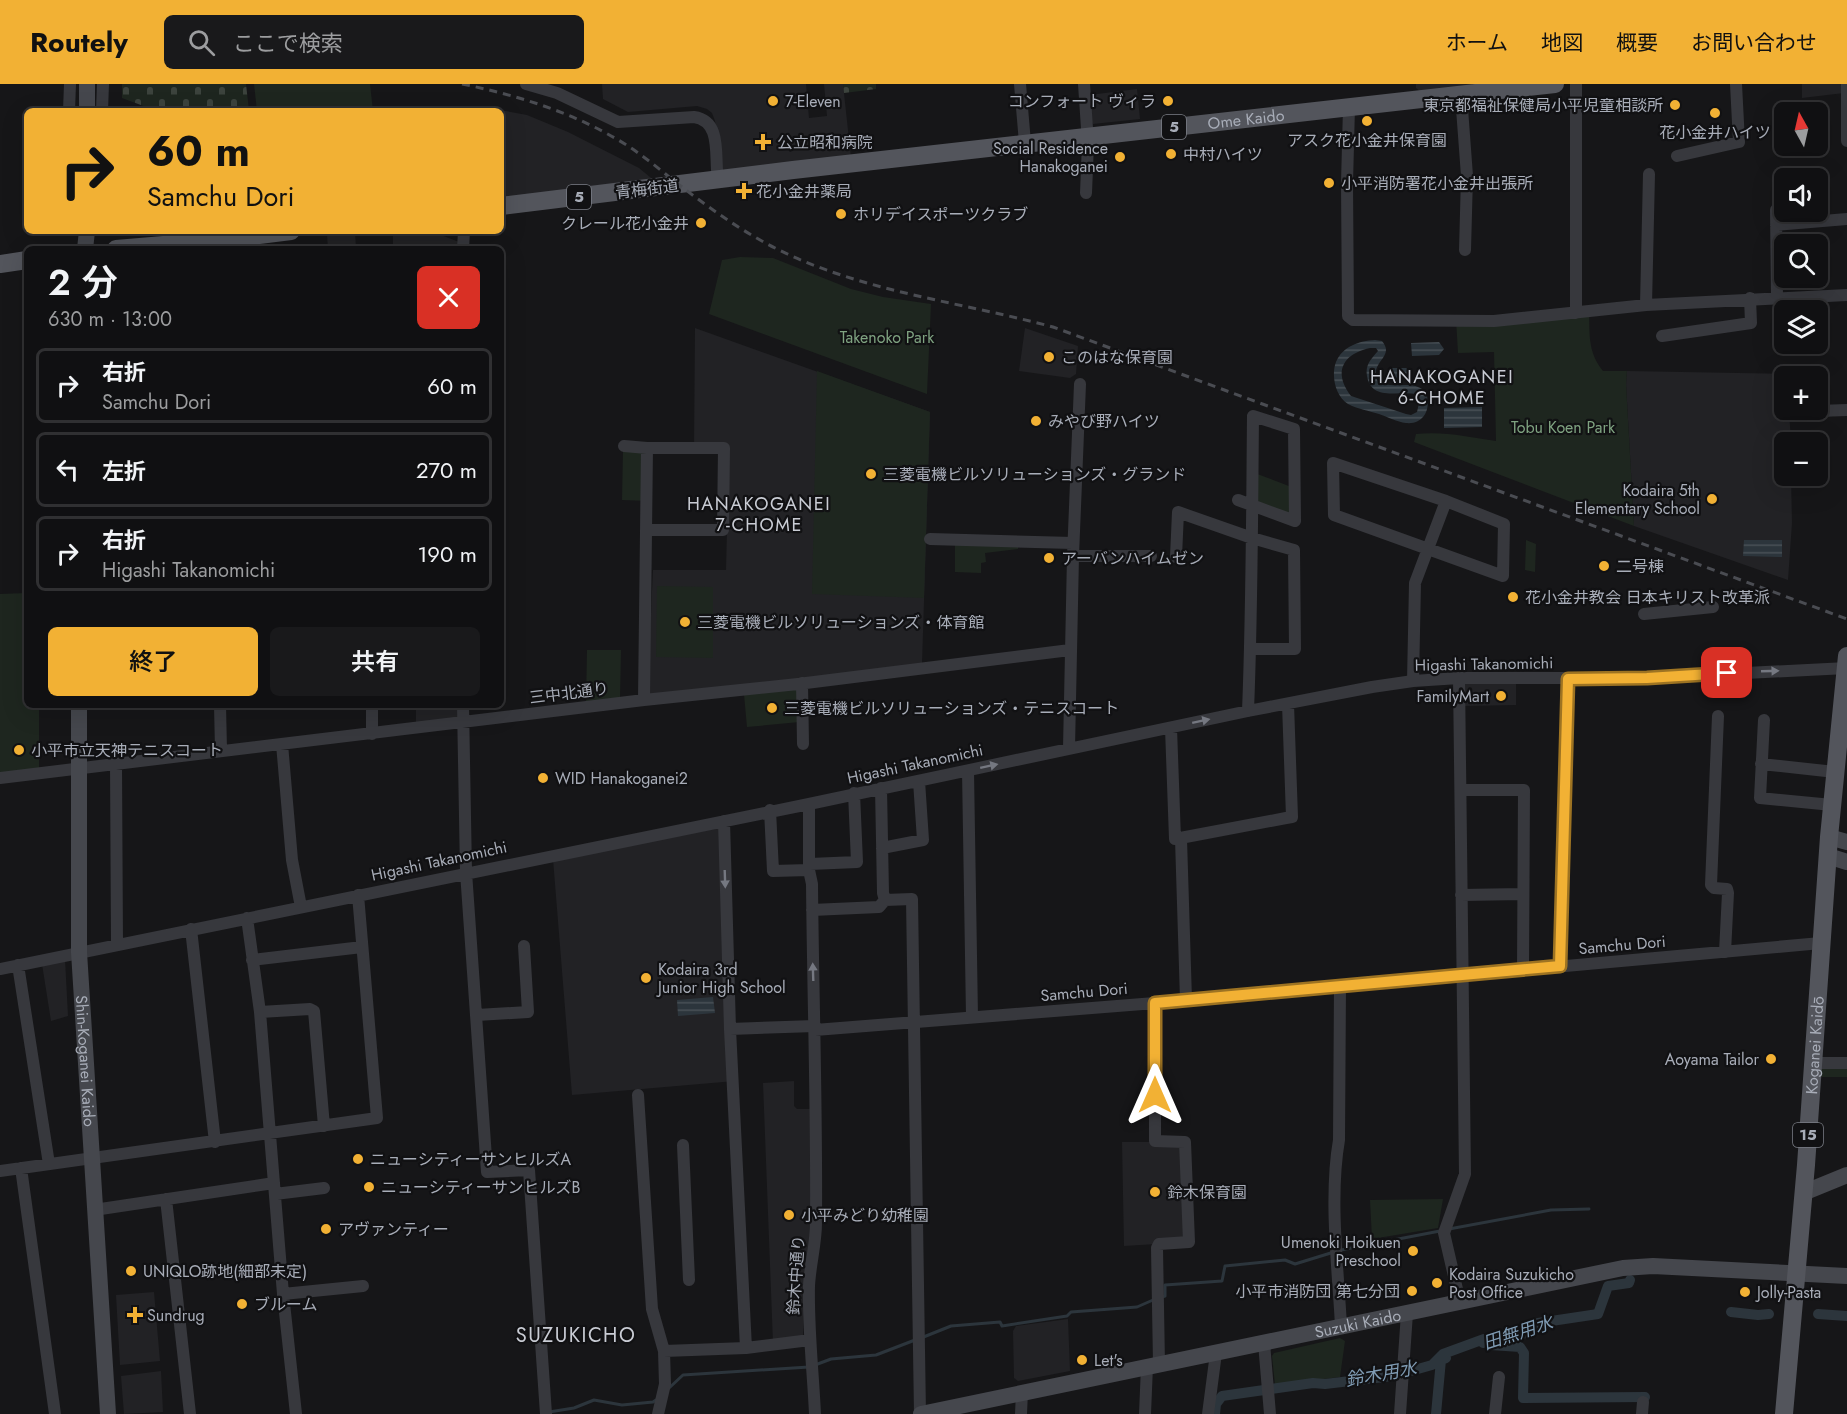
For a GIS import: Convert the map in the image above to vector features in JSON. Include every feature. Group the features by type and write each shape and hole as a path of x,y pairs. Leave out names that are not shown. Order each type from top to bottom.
{"main road":[{"path":"87,84 87,108"},
{"name":"Ome Kaido","path":"718,180 1555,84"},
{"name":"青梅街道","path":"504,206 718,180"},
{"path":"150,246 264,234"},
{"path":"0,264 24,260"},
{"name":"15","path":"1828,856 1847,664"},
{"name":"Shin-Koganei Kaido","path":"79,708 79,952 108,1414"},
{"path":"1829,837 1847,842"},
{"path":"1828,856 1847,862"},
{"name":"Koganei Kaidō","path":"1784,1414 1828,856"},
{"path":"1803,1193 1847,1174"},
{"name":"Suzuki Kaido","path":"921,1414 1636,1266 1847,1276"}],"street":[{"path":"69,108 70,84"},
{"path":"102,108 103,84"},
{"path":"526,84 557,93 618,122 694,117 704,120 714,130 718,180"},
{"path":"1020,84 1025,143"},
{"path":"1084,84 1087,136 1086,193"},
{"path":"1576,84 1576,313"},
{"path":"1677,156 1739,142 1736,84"},
{"path":"1846,84 1847,141"},
{"path":"1461,95 1467,176 1465,250"},
{"path":"1349,107 1348,316 1353,320 1439,322 1500,320 1646,305 1750,298 1847,295"},
{"path":"1646,305 1649,174"},
{"path":"1777,297 1776,225 1847,219"},
{"path":"1662,336 1750,323 1750,298"},
{"path":"1069,748 1073,550 1080,384"},
{"path":"1828,411 1847,410"},
{"path":"1238,500 1251,506 1294,521 1294,429 1253,416 1251,506 1252,538 1248,711"},
{"path":"624,446 724,448 723,530 646,530"},
{"path":"644,700 647,448"},
{"path":"1333,463 1446,501 1504,524 1503,576 1334,515 1333,463"},
{"path":"1413,681 1415,583 1446,501"},
{"path":"1176,557 1178,512 1294,550 1295,649 1250,650"},
{"path":"930,539 1151,556"},
{"path":"1644,614 1713,607"},
{"name":"三中北通り","path":"0,778 644,700 802,684 1070,650"},
{"name":"Higashi Takanomichi","path":"0,969 466,872 809,804 1248,711 1413,681 1459,678 1647,678 1847,664"},
{"path":"1459,678 1465,1174 1444,1233 1460,1302"},
{"path":"1560,966 1568,679"},
{"path":"802,684 803,744"},
{"path":"1171,728 1175,839 1292,817 1288,704"},
{"path":"220,708 220,750"},
{"path":"372,708 372,734"},
{"path":"463,708 466,872 487,1172 529,1170 546,1414"},
{"path":"1718,716 1711,885 1714,888 1727,889 1728,893 1725,952"},
{"path":"1764,720 1760,798 1832,805"},
{"path":"282,744 292,860 301,907"},
{"path":"116,764 117,944"},
{"path":"1761,764 1835,772"},
{"path":"968,771 972,1017"},
{"path":"882,848 923,840 919,781"},
{"path":"880,788 885,900"},
{"path":"1462,790 1524,790 1523,969"},
{"path":"770,810 773,871 857,862 854,794"},
{"name":"鈴木中通り","path":"809,804 815,1028 816,1226 809,1284 815,1414"},
{"path":"724,821 730,1029 746,1348"},
{"path":"1181,839 1186,1000"},
{"path":"1461,895 1523,894"},
{"path":"0,1171 377,1118 358,895"},
{"path":"885,900 912,899 921,1414"},
{"path":"812,910 879,908 885,900"},
{"path":"248,918 260,1012 283,1294 296,1414"},
{"path":"191,929 215,1142"},
{"name":"Samchu Dori","path":"730,1029 913,1023 1821,942"},
{"path":"477,1015 528,1012 524,946"},
{"path":"252,960 362,947"},
{"path":"18,965 49,1164"},
{"path":"1340,986 1339,1140 1335,1163 1341,1326"},
{"path":"1145,1414 1153,1365 1157,1248 1159,1244 1189,1242 1185,1142 1155,1141 1155,1003"},
{"path":"260,1012 310,1009 314,1011 324,1126"},
{"path":"1813,1063 1847,1063"},
{"path":"638,1095 652,1309 664,1351 664,1385 659,1408"},
{"path":"683,1145 688,1280"},
{"path":"21,1168 55,1414"},
{"path":"94,1210 275,1189 324,1188"},
{"path":"166,1200 190,1414"},
{"path":"283,1294 363,1286"},
{"path":"1400,1414 1407,1313"},
{"path":"664,1351 746,1348 810,1340"},
{"path":"1264,1343 1270,1414"},
{"path":"1208,1414 1216,1353"},
{"path":"1495,1414 1499,1377"},
{"path":"1021,1414 1022,1392"}],"shaded area":[{"name":"公立昭和病院","path":"602,84 806,84 809,118 827,116 824,84 843,84 851,158 721,172 715,121 712,113 707,109 697,106 628,112 603,99"},
{"path":"1416,84 1472,84 1473,87 1422,93 1416,88"},
{"path":"1802,84 1844,84 1844,93 1802,98"},
{"path":"1137,89 1140,119 1093,124 1089,95"},
{"path":"504,111 527,115 568,132 639,168 656,182 504,199"},
{"path":"327,234 355,234 356,246 328,246"},
{"path":"393,234 439,234 459,242 459,246 393,246"},
{"path":"695,328 930,412 922,664 647,700 653,570 726,570 729,450 694,449"},
{"name":"このはな保育園","path":"1025,328 1078,346 1076,374 1070,378 1019,371"},
{"path":"1369,341 1382,341 1385,347 1386,352 1376,369 1378,382 1420,387 1425,391 1428,402 1426,413 1418,421 1399,422 1352,406 1340,396 1334,379 1336,362 1347,348","holes":["1376,348 1378,351 1367,369 1370,384 1380,392 1416,394 1419,403 1417,412 1411,415 1406,414 1351,396 1345,388 1342,372 1347,360 1360,351"]},
{"path":"1439,342 1444,349 1439,355 1412,356 1411,343"},
{"path":"1390,368 1406,368 1409,370 1409,375 1391,378"},
{"name":"Kodaira 5th Elementary School","path":"1627,371 1774,374 1774,420 1790,420 1790,432 1774,432 1774,486 1791,486 1792,523 1788,580 1634,526"},
{"path":"1482,407 1482,427 1444,428 1444,408"},
{"path":"1744,540 1782,540 1782,557 1743,556"},
{"path":"1516,681 1516,705 1463,706 1463,684"},
{"path":"416,708 459,708 459,718 416,724"},
{"name":"Kodaira 3rd Junior High School","path":"720,828 735,1081 572,1095 553,859"},
{"path":"65,959 68,1016 51,1021 42,964"},
{"path":"713,997 715,1013 678,1016 677,1000"},
{"name":"小平みどり幼稚園","path":"794,1081 794,1106 797,1109 811,1109 811,1227 804,1283 803,1337 773,1343 763,1083"},
{"name":"鈴木保育園","path":"1122,1142 1185,1142 1189,1242 1124,1246"},
{"path":"154,1292 160,1361 120,1365 116,1295"},
{"path":"1068,1319 1070,1371 1018,1381 1014,1378 1013,1331 1016,1326"},
{"path":"161,1371 163,1412 124,1414 121,1376"}],"green space":[{"path":"122,84 246,84 249,108 149,108 122,98"},
{"path":"254,84 370,84 373,108 257,108"},
{"path":"843,84 876,84 876,89 844,93"},
{"name":"Takenoko Park","path":"740,257 773,258 851,289 883,297 931,304 927,394 709,314 722,260"},
{"name":"Tobu Koen Park","path":"1589,309 1590,342 1598,364 1603,371 1627,371 1634,526 1414,442 1416,434 1426,433 1496,441 1494,352 1458,353 1456,319"},
{"name":"三菱電機ビルソリューションズ・グランド","path":"817,371 930,412 924,598 812,594"},
{"path":"623,450 650,450 649,501 622,500"},
{"path":"1252,472 1294,488 1295,521 1251,506"},
{"path":"1526,540 1536,544 1535,572 1525,570"},
{"path":"955,544 1018,544 1018,549 985,553 986,562 981,563 981,573 955,572"},
{"name":"三菱電機ビルソリューションズ・体育館","path":"657,586 713,587 713,658 656,657"},
{"path":"24,593 24,708 39,708 39,773 0,778 0,594"},
{"path":"587,650 621,650 620,699 586,703"},
{"name":"三菱電機ビルソリューションズ・テニスコート","path":"799,689 800,722 747,727 744,694"},
{"path":"1818,1065 1847,1065 1847,1077 1818,1077"},
{"path":"1443,1199 1438,1228 1372,1239 1370,1200"},
{"path":"1340,1338 1345,1341 1340,1377 1275,1385 1272,1356 1274,1353"}],"waterway":[{"path":"1449,1229 1551,1210 1589,1209"},
{"path":"1341,1250 1440,1231"},
{"path":"1162,1297 1165,1296 1165,1285 1222,1281 1225,1266 1285,1260 1295,1264 1334,1252"},
{"name":"田無用水","path":"1483,1343 1528,1333 1538,1323 1598,1314 1608,1286 1629,1283 1630,1280"},
{"path":"921,1338 951,1326 1000,1322 1002,1326 1067,1316 1071,1312 1137,1307 1153,1300"},
{"path":"1731,1312 1769,1314"},
{"path":"1818,1314 1847,1316"},
{"name":"鈴木用水","path":"1215,1414 1216,1404 1222,1396 1313,1383 1325,1384 1393,1376 1432,1365 1443,1354 1484,1339 1491,1345 1520,1347 1524,1353 1523,1398 1645,1397"},
{"path":"815,1365 831,1359 876,1355 915,1340"},
{"name":"田無用水","path":"1436,1414 1441,1360 1446,1358"},
{"path":"668,1389 683,1375 809,1367"},
{"path":"549,1412 574,1408 594,1400 622,1405 656,1400"}],"railway":[{"path":"462,84 506,94 550,108 612,136 740,228 810,264 878,286 1053,327 1847,619"}],"place":[{"name":"7-Eleven","path":"773,101"},
{"name":"コンフォート ヴィラ","path":"1168,101"},
{"name":"東京都福祉保健局小平児童相談所","path":"1675,105"},
{"name":"花小金井ハイツ","path":"1715,113"},
{"name":"アスク花小金井保育園","path":"1367,121"},
{"name":"公立昭和病院","path":"763,142"},
{"name":"中村ハイツ","path":"1171,154"},
{"name":"Social Residence Hanakoganei","path":"1120,157"},
{"name":"小平消防署花小金井出張所","path":"1329,183"},
{"name":"花小金井薬局","path":"744,191"},
{"name":"ホリデイスポーツクラブ","path":"841,214"},
{"name":"クレール花小金井","path":"701,223"},
{"name":"このはな保育園","path":"1049,357"},
{"name":"みやび野ハイツ","path":"1036,421"},
{"name":"三菱電機ビルソリューションズ・グランド","path":"871,474"},
{"name":"Kodaira 5th Elementary School","path":"1712,499"},
{"name":"アーバンハイムゼン","path":"1049,558"},
{"name":"二号棟","path":"1604,566"},
{"name":"花小金井教会 日本キリスト改革派","path":"1513,597"},
{"name":"三菱電機ビルソリューションズ・体育館","path":"685,622"},
{"name":"FamilyMart","path":"1501,696"},
{"name":"三菱電機ビルソリューションズ・テニスコート","path":"772,708"},
{"name":"小平市立天神テニスコート","path":"19,750"},
{"name":"WID Hanakoganei2","path":"543,778"},
{"name":"Kodaira 3rd Junior High School","path":"646,978"},
{"name":"Aoyama Tailor","path":"1771,1059"},
{"name":"ニューシティーサンヒルズA","path":"358,1159"},
{"name":"ニューシティーサンヒルズB","path":"369,1187"},
{"name":"鈴木保育園","path":"1155,1192"},
{"name":"小平みどり幼稚園","path":"789,1215"},
{"name":"アヴァンティー","path":"326,1229"},
{"name":"Umenoki Hoikuen Preschool","path":"1413,1251"},
{"name":"UNIQLO跡地(細部未定)","path":"131,1271"},
{"name":"Kodaira Suzukicho Post Office","path":"1437,1283"},
{"name":"小平市消防団 第七分団","path":"1412,1291"},
{"name":"Jolly-Pasta","path":"1745,1292"},
{"name":"ブルーム","path":"242,1304"},
{"name":"Sundrug","path":"135,1315"},
{"name":"Let's","path":"1082,1360"}],"district":[{"name":"HANAKOGANEI 6-CHOME","path":"1442,387"},
{"name":"HANAKOGANEI 7-CHOME","path":"759,514"},
{"name":"SUZUKICHO","path":"576,1335"}],"route":[{"path":"1155,1095 1155,1003 1560,966 1568,679 1647,678 1727,673"}]}
